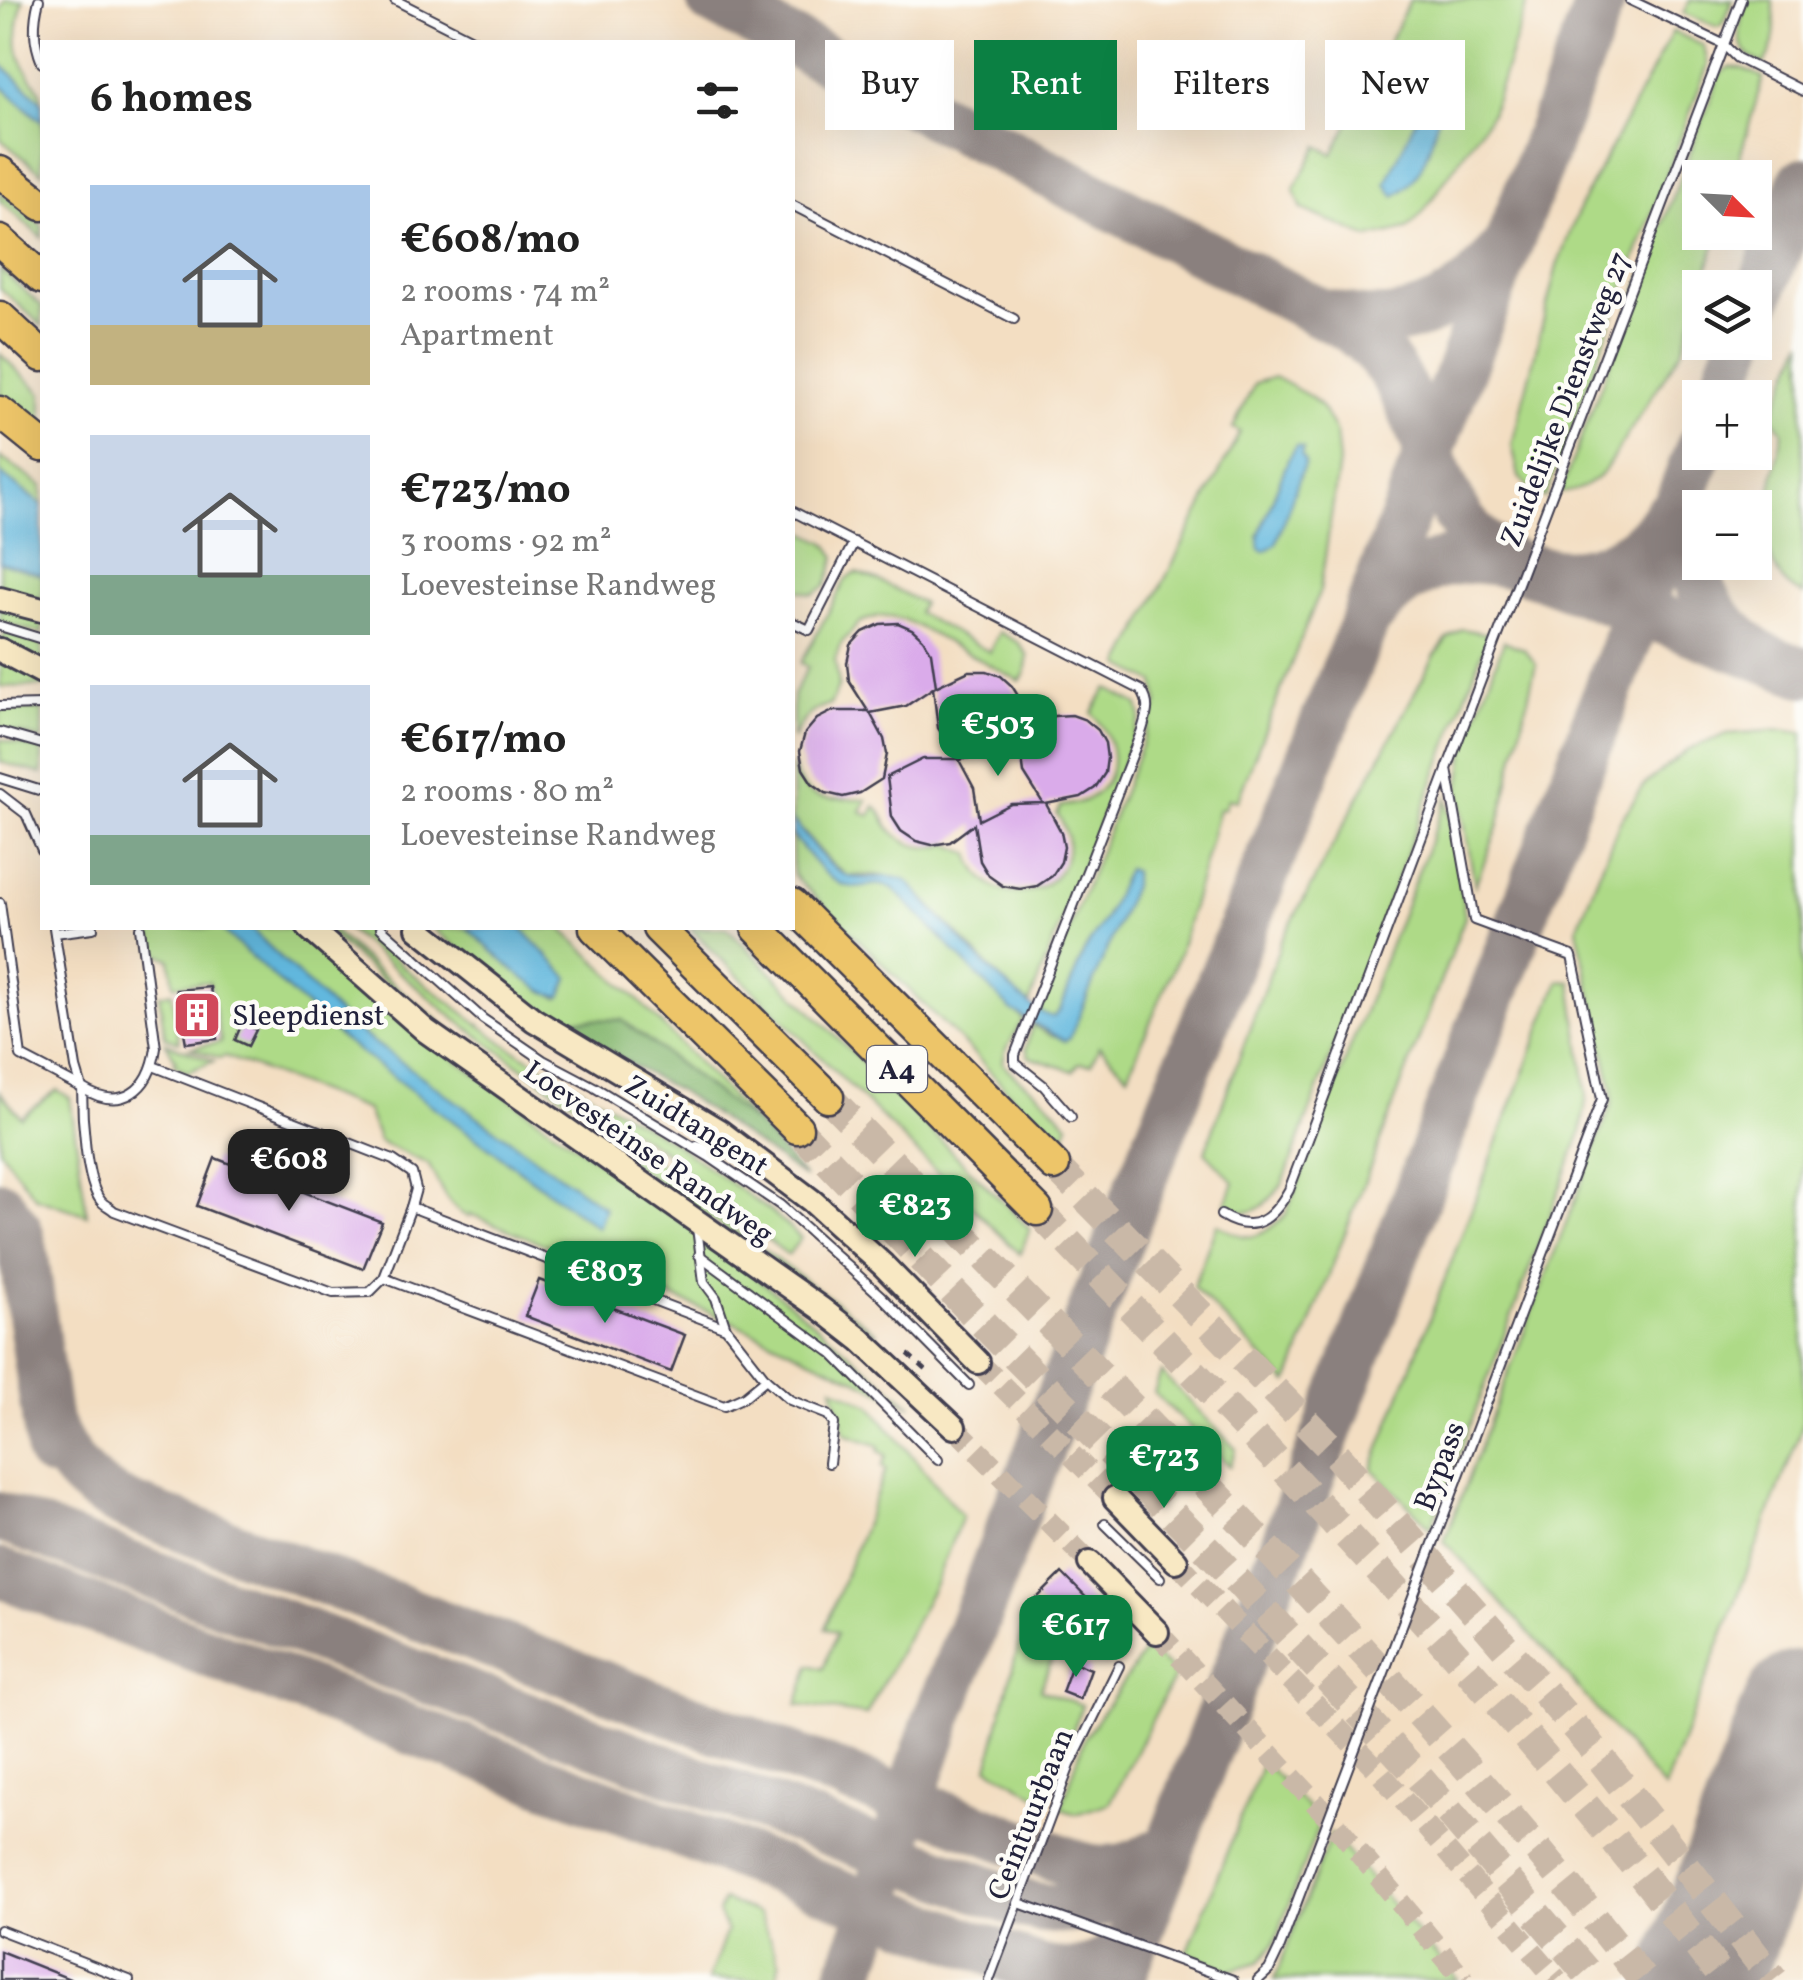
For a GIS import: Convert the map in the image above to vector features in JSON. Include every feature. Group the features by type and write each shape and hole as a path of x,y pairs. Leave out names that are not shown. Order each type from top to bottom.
{"highway":[{"path":"0,172 40,203"},
{"path":"0,241 40,276"},
{"path":"0,317 40,354"},
{"path":"0,412 40,444"},
{"path":"0,439 40,457"},
{"name":"A4","path":"795,907 1054,1165"},
{"path":"596,930 797,1128"},
{"name":"A4","path":"660,930 828,1098"},
{"name":"A4","path":"759,930 1036,1210"}],"street":[{"path":"0,598 40,609"},
{"path":"0,650 40,671"},
{"name":"Loevesteinse Randweg","path":"312,930 426,1031 861,1340 954,1427"},
{"name":"Loevesteinse Randweg","path":"421,930 534,1020 666,1096 812,1200 883,1265 978,1362"},
{"path":"1115,1498 1168,1570"},
{"path":"1090,1562 1158,1632"}],"lane":[{"path":"39,0 34,24 40,57"},
{"path":"395,0 474,40"},
{"path":"1630,0 1722,44 1737,58 1803,91"},
{"name":"Zuidelijke Dienstweg 27","path":"1221,1215 1250,1225 1264,1220 1280,1207 1289,1190 1740,0"},
{"path":"795,206 1014,319"},
{"path":"795,512 1140,690 1148,699 1142,730 1014,1062 1044,1086 1072,1117"},
{"path":"795,623 809,630 854,542"},
{"path":"0,626 40,638"},
{"path":"0,706 40,706"},
{"path":"0,732 40,743"},
{"name":"Bypass","path":"1258,1980 1279,1949 1602,1099 1572,956 1474,920 1448,769"},
{"path":"0,778 40,790"},
{"path":"0,794 26,814 40,835"},
{"path":"0,903 22,1056 108,1100 137,1090 153,1066 156,1048 140,930"},
{"path":"55,930 82,1088 93,1187 100,1201 114,1211 333,1293 370,1292 384,1278 416,1189 412,1173 393,1160 153,1066"},
{"name":"Zuidtangent","path":"383,930 483,1019 543,1060 689,1144 780,1204 882,1296 969,1386"},
{"path":"689,1144 760,1162"},
{"path":"411,1207 726,1328"},
{"path":"697,1222 704,1282 716,1298 726,1328 766,1378 790,1400 828,1416 834,1424 829,1463"},
{"path":"699,1255 833,1354 938,1460"},
{"path":"384,1278 724,1406 744,1397 766,1378"},
{"path":"1105,1524 1168,1570"},
{"name":"Ceintuurbaan","path":"989,1980 1070,1765 1119,1666"},
{"path":"1019,1903 1233,1980"},
{"path":"0,1930 129,1980"}],"green space":[{"path":"5,0 23,0 18,50 40,92 40,100 0,63 0,10"},
{"path":"1410,0 1528,0 1491,114 1422,214 1407,229 1369,238 1302,209 1294,189 1318,146 1333,154 1345,130 1424,130 1417,174 1433,130 1465,130 1465,40 1390,40"},
{"path":"1690,0 1733,0 1722,26 1718,27 1683,13"},
{"path":"1748,0 1772,0 1774,33 1764,64 1742,46 1741,19"},
{"path":"1673,31 1704,46 1708,65 1545,498 1519,477 1512,445 1557,266 1581,204"},
{"path":"1730,67 1763,77 1739,160 1687,160 1720,74"},
{"path":"0,85 40,120 40,171 0,139"},
{"path":"1682,174 1682,250 1714,250 1707,270 1682,270 1682,350 1603,473 1583,487 1560,493"},
{"path":"0,192 40,224 40,236 0,201"},
{"path":"0,269 40,304 40,324 0,288"},
{"path":"1803,340 1803,595 1785,582 1772,561 1771,490 1783,431 1772,417"},
{"path":"0,354 40,391 40,430 0,398"},
{"path":"1274,377 1311,397 1323,409 1336,433 1339,463 1320,591 1237,801 1228,799 1224,809 1219,809 1179,954 1128,1075 1099,1046 1091,1064 1079,1063 1073,1071 1029,1057 1026,1048 1032,1025 1050,1035 1070,1038 1133,886 1133,871 1127,869 1106,917 1084,952 1060,1010 1047,1018 1038,1010 1158,702 1155,683 1121,665 1240,432 1233,428 1255,383","holes":["1297,447 1303,449 1301,454 1262,546 1258,537 1288,460"]},
{"path":"0,457 40,485 40,503 0,473"},
{"path":"795,528 826,543 836,557 826,586 813,594 795,590"},
{"path":"0,562 40,574 40,599 0,588"},
{"path":"856,573 877,580 922,603 918,613 990,652 999,632 1019,643 1028,656 1025,673 1020,681 903,619 878,616 860,622 840,645 835,660 839,685 831,704 807,717 795,736 795,691 808,667 801,663 846,579"},
{"path":"0,607 40,620 40,633 0,622"},
{"path":"1462,629 1489,634 1283,1183 1258,1208 1235,1210 1226,1204 1234,1182 1205,1152 1281,942 1435,655 1447,639"},
{"path":"6,632 40,643 40,666 0,644"},
{"path":"1504,641 1524,649 1536,664 1498,828 1475,885 1459,793 1466,744"},
{"path":"0,654 40,676 40,686 0,687"},
{"path":"1107,688 1138,705 1141,718 1029,1004 907,881 875,875 847,876 795,822 795,772 814,795 867,800 861,811 870,816 875,806 894,833 908,843 924,847 949,844 970,854 983,877 1000,890 1020,893 1039,888 1055,876 1065,859 1067,838 1057,814 1061,806 1094,795 1110,772 1110,743 1092,713"},
{"path":"40,709 40,739 0,728 0,710"},
{"path":"1782,730 1803,733 1803,1425 1664,1789 1550,1655 1444,1541 1612,1103 1577,929 1619,823 1644,785 1689,749 1727,734"},
{"path":"0,739 40,749 40,773 0,762"},
{"path":"1447,797 1465,917 1288,1383 1193,1287 1217,1224 1237,1234 1254,1236 1286,1214"},
{"path":"795,839 836,880 854,886 877,884 893,888 1023,1019 1003,1063 1069,1124 1060,1149 975,1055 795,877"},
{"path":"150,930 222,930 342,1039 598,1228 604,1208 351,1026 252,930 298,930 379,1005 704,1237 912,1406 726,1319 470,1214 468,1217 448,1201 428,1164 379,1142 367,1110 225,1056 220,1058 190,1048 221,1042 209,982 174,985 170,959 154,952"},
{"path":"325,930 332,930 410,998 523,1082 653,1158 709,1210 876,1335 428,1021"},
{"path":"348,930 363,930 408,971 508,1046 673,1142 801,1238 788,1255 715,1200 667,1153 561,1095 455,1019"},
{"path":"435,930 469,930 516,971 558,998 569,978 523,930 563,930 639,1001 760,1127 622,1020 553,1019"},
{"path":"692,930 729,930 1030,1229 1020,1254"},
{"path":"1559,981 1571,982 1587,1095 1581,1133 1431,1528 1372,1469"},
{"path":"172,992 179,1042 165,1037 159,995"},
{"path":"553,1019 622,1020 760,1127 805,1178 693,1100"},
{"path":"166,1043 214,1061 187,1072 174,1064"},
{"path":"57,1090 70,1098 87,1215 36,1198 0,1150 0,1092 21,1117"},
{"path":"1161,1372 1236,1449 1230,1466 1154,1393"},
{"path":"833,1387 870,1405 962,1516 936,1582 866,1715 797,1705 810,1665 823,1669 837,1633 825,1628 886,1469 882,1467 886,1455 879,1451 880,1446 845,1434"},
{"path":"1024,1623 1054,1654 1040,1690 1082,1705 1048,1802 988,1767"},
{"path":"1146,1649 1176,1673 1110,1803 1076,1814 1061,1809 1085,1737"},
{"path":"1263,1761 1320,1821 1274,1944 1259,1962 1228,1971 1187,1953"},
{"path":"1331,1834 1458,1980 1274,1980"},
{"path":"723,1900 759,1914 780,1963 776,1980 708,1980 727,1931 718,1913"}],"water":[{"path":"0,63 40,100 40,120 0,85"},
{"path":"1411,130 1434,130 1419,171 1404,190 1394,196 1386,184"},
{"path":"1297,446 1303,448 1305,462 1276,544 1265,551 1260,549 1258,537"},
{"path":"0,473 40,503 40,574 0,562"},
{"path":"795,824 826,861 843,874 907,881 1002,980 1041,1012 1054,1017 1127,869 1133,871 1133,886 1070,1038 1065,1041 1011,1010 893,888 845,885 827,875 795,838"},
{"path":"222,930 252,930 351,1026 605,1208 598,1228 342,1039"},
{"path":"469,930 523,930 569,978 561,997 537,987"}],"building":[{"path":"898,623 912,629 931,652 936,686 906,706 870,713 887,754 882,779 860,793 843,797 826,793 812,783 803,769 800,751 805,733 817,719 833,711 868,711 849,681 851,645 863,632 880,624"},
{"path":"969,671 987,671 1012,686 1020,699 1024,730 1054,716 1072,715 1098,730 1105,743 1105,773 1095,788 1081,797 1046,804 1061,832 1064,847 1052,876 1037,886 1003,886 989,876 980,861 974,824 950,842 932,845 901,831 892,817 887,777 923,759 958,759 938,728 933,688","holes":["1019,737 1024,773 1043,803 1011,804 979,820 974,788 959,760 995,753"]},
{"name":"Sleepdienst","path":"210,987 217,1039 186,1043 176,990"},
{"path":"242,1023 256,1030 248,1046 235,1040"},
{"path":"215,1158 382,1222 363,1269 197,1206"},
{"path":"539,1280 685,1335 671,1372 525,1316"},
{"path":"1062,1573 1109,1621 1082,1648 1035,1600"},
{"path":"1073,1662 1091,1669 1080,1699 1062,1692"},
{"path":"0,1951 70,1979 70,1980 0,1980"}],"taxiway":[{"path":"711,0 789,40"},
{"path":"849,1980 936,1724 1143,1178 1364,624 1601,0"},
{"path":"795,43 1350,328 1373,348 1405,394 1461,520 1479,540 1514,564 1803,672"},
{"path":"1769,270 1803,182"},
{"path":"1329,314 1378,321 1424,312 1466,290 1500,254"},
{"path":"1727,380 1734,360"},
{"path":"1120,1980 1692,470"},
{"path":"1372,613 1406,581 1448,562 1488,560 1566,573 1600,568 1631,553 1667,516"},
{"path":"1698,580 1718,618 1753,651"},
{"path":"0,1205 18,1231 23,1250 51,1452"},
{"path":"46,1418 60,1448 77,1471 98,1490 128,1506 1077,1865 1116,1869 1153,1855"},
{"path":"0,1517 1019,1903 1060,1909 1100,1902 1135,1884 1164,1854"},
{"path":"0,1573 1038,1969 1068,1973 1095,1967 1118,1953 1139,1931"}],"runway":[{"path":"1701,1980 1803,1711"}],"tunnel":[{"path":"828,1097 1351,1638 1549,1863 1643,1980"},
{"path":"797,1128 990,1331 1217,1559 1413,1770 1593,1980"},
{"path":"1054,1165 1329,1446 1588,1742 1774,1980"},
{"path":"1037,1210 1305,1490 1478,1681 1645,1878 1724,1980"},
{"path":"978,1362 1115,1498"},
{"path":"954,1427 1090,1563"},
{"path":"1176,1561 1375,1767 1557,1980"},
{"path":"1157,1632 1336,1825 1464,1980"}],"place":[{"name":"Sleepdienst","path":"197,1015"}]}
